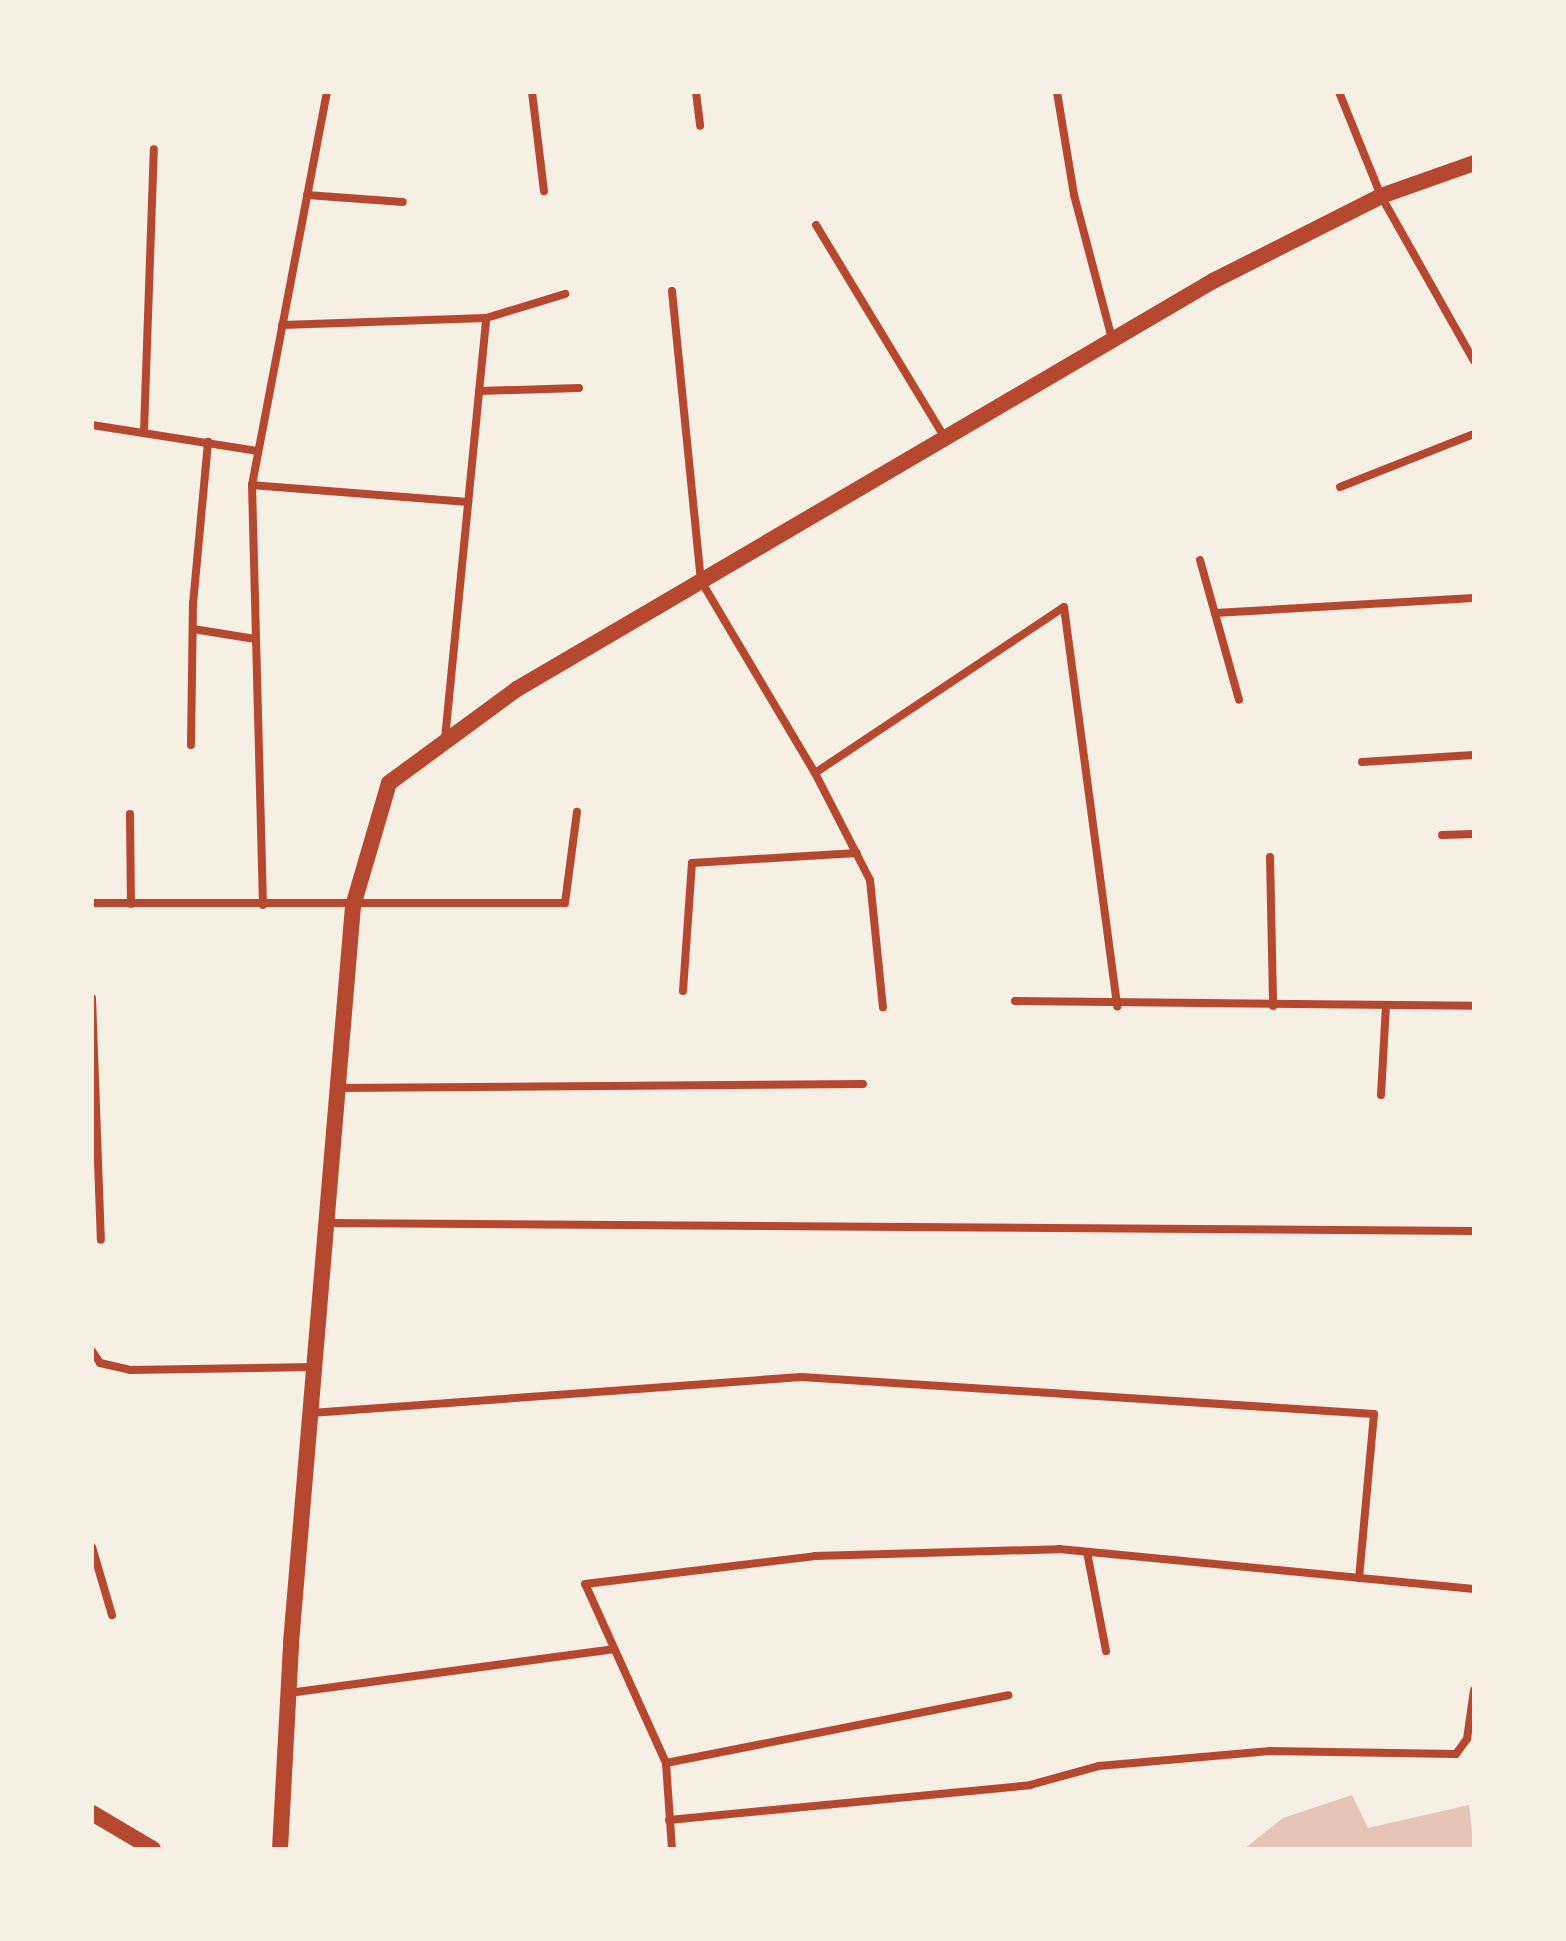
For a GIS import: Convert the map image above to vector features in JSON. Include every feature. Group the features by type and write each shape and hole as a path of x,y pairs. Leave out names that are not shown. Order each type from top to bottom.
{"main road":[{"path":"280,1849 287,1693 353,906 389,783 517,689 1213,281 1381,196 1474,163"},
{"path":"92,1813 153,1849"}],"street":[{"path":"263,905 252,485 327,92"},
{"path":"532,92 544,191"},
{"path":"696,92 700,126"},
{"path":"1057,92 1074,195 1113,340"},
{"path":"1339,92 1381,196 1474,361"},
{"path":"144,431 154,149"},
{"path":"307,195 403,202"},
{"path":"816,225 945,438"},
{"path":"672,291 701,581 815,773 870,880 883,1007"},
{"path":"282,325 486,318 565,294"},
{"path":"444,743 486,318"},
{"path":"479,391 579,388"},
{"path":"92,425 258,451"},
{"path":"1340,487 1474,434"},
{"path":"191,745 193,629 208,442"},
{"path":"252,485 468,502"},
{"path":"1200,560 1239,700"},
{"path":"1215,613 1474,598"},
{"path":"815,773 1064,607 1117,1006"},
{"path":"193,629 255,639"},
{"path":"1362,762 1474,755"},
{"path":"92,903 353,906 565,903 577,812"},
{"path":"130,814 131,904"},
{"path":"1442,835 1474,834"},
{"path":"683,991 692,863 857,853"},
{"path":"1270,857 1273,1006"},
{"path":"92,998 101,1240"},
{"path":"1015,1001 1117,1006 1474,1006"},
{"path":"1381,1095 1386,1006"},
{"path":"338,1088 863,1084"},
{"path":"326,1223 1474,1231"},
{"path":"92,1351 100,1363 130,1370 314,1367"},
{"path":"310,1413 801,1377 1374,1414 1359,1578"},
{"path":"92,1547 112,1615"},
{"path":"1087,1552 1106,1651"},
{"path":"672,1849 666,1763 585,1584 815,1556 1087,1552 1474,1589"},
{"path":"287,1693 613,1649"},
{"path":"669,1820 1030,1785 1099,1766 1270,1751 1456,1754 1467,1739 1474,1690"},
{"path":"666,1763 1008,1695"}],"building":[{"path":"1352,1795 1368,1828 1469,1805 1474,1849 1244,1849 1283,1818"}]}
